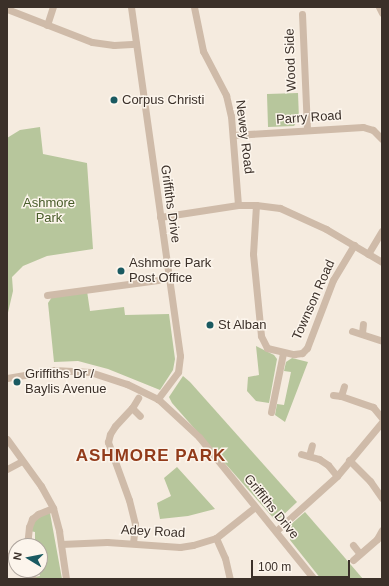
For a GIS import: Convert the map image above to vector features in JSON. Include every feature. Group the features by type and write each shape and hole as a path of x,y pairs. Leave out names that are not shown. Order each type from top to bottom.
{"street":[{"path":"47,25 53,7"},
{"name":"Griffiths Drive","path":"131,7 180,356 178,372 158,398"},
{"name":"Newey Road","path":"194,7 203,51 226,95 232,116 238,205"},
{"path":"379,7 382,14"},
{"path":"7,8 92,42 114,45 136,44"},
{"name":"Wood Side","path":"302,14 306,130"},
{"name":"Parry Road","path":"233,135 363,127 373,130 382,139"},
{"path":"160,217 238,205 256,205 280,208 292,212 326,229 382,262"},
{"name":"Townson Road","path":"256,205 253,254 261,336 267,348 283,353 298,354 307,348 333,280 354,245"},
{"path":"368,254 382,231"},
{"path":"47,295 158,280"},
{"path":"362,333 363,324"},
{"path":"352,331 362,333 382,341"},
{"path":"271,412 283,353"},
{"name":"Griffiths Drive","path":"7,378 54,370 90,372 127,384 158,398 199,437 314,579"},
{"path":"341,396 344,386"},
{"path":"333,395 341,396 373,407 382,418"},
{"path":"133,543 135,524 131,506 108,442 110,434 115,426 132,408 138,398"},
{"path":"132,408 140,416"},
{"path":"276,531 337,476 382,422"},
{"path":"7,439 22,462 41,486 53,508 61,544 66,579"},
{"path":"309,456 312,445"},
{"path":"301,454 319,459 337,476"},
{"path":"350,460 370,481 382,498"},
{"path":"7,469 22,462"},
{"name":"Adey Road","path":"61,544 89,542 133,543 180,547 206,542 216,538 256,507"},
{"path":"28,538 29,527 32,519 38,514 53,508"},
{"path":"353,560 376,539 382,530"},
{"path":"216,538 225,558 230,579"},
{"path":"353,545 360,554"}],"green space":[{"path":"298,93 299,119 294,126 268,127 267,94"},
{"name":"Ashmore Park","path":"40,127 43,154 87,163 93,249 47,256 23,266 12,277 13,291 7,317 7,138 20,130"},
{"path":"87,291 90,311 124,307 125,315 169,314 175,359 173,370 160,390 108,369 78,361 54,362 48,303 52,297"},
{"path":"256,346 274,355 277,359 269,403 256,401 247,391 248,377 259,375"},
{"path":"292,358 308,362 285,422 275,415 277,404 284,405 291,372 284,371 286,362"},
{"path":"183,376 297,502 280,518 275,520 172,403 169,397"},
{"path":"177,467 215,509 188,516 160,519 157,503 171,496 164,478"},
{"path":"305,512 363,579 321,579 290,540 289,526"},
{"path":"50,513 62,579 36,578 48,578 48,538 35,538 35,532 30,531 32,523 39,515"}],"place":[{"name":"Corpus Christi","path":"114,100"},
{"name":"Ashmore Park Post Office","path":"121,271"},
{"name":"St Alban","path":"210,325"},
{"name":"Griffiths Dr / Baylis Avenue","path":"17,382"}],"district":[{"name":"ASHMORE PARK","path":"151,456"}]}
